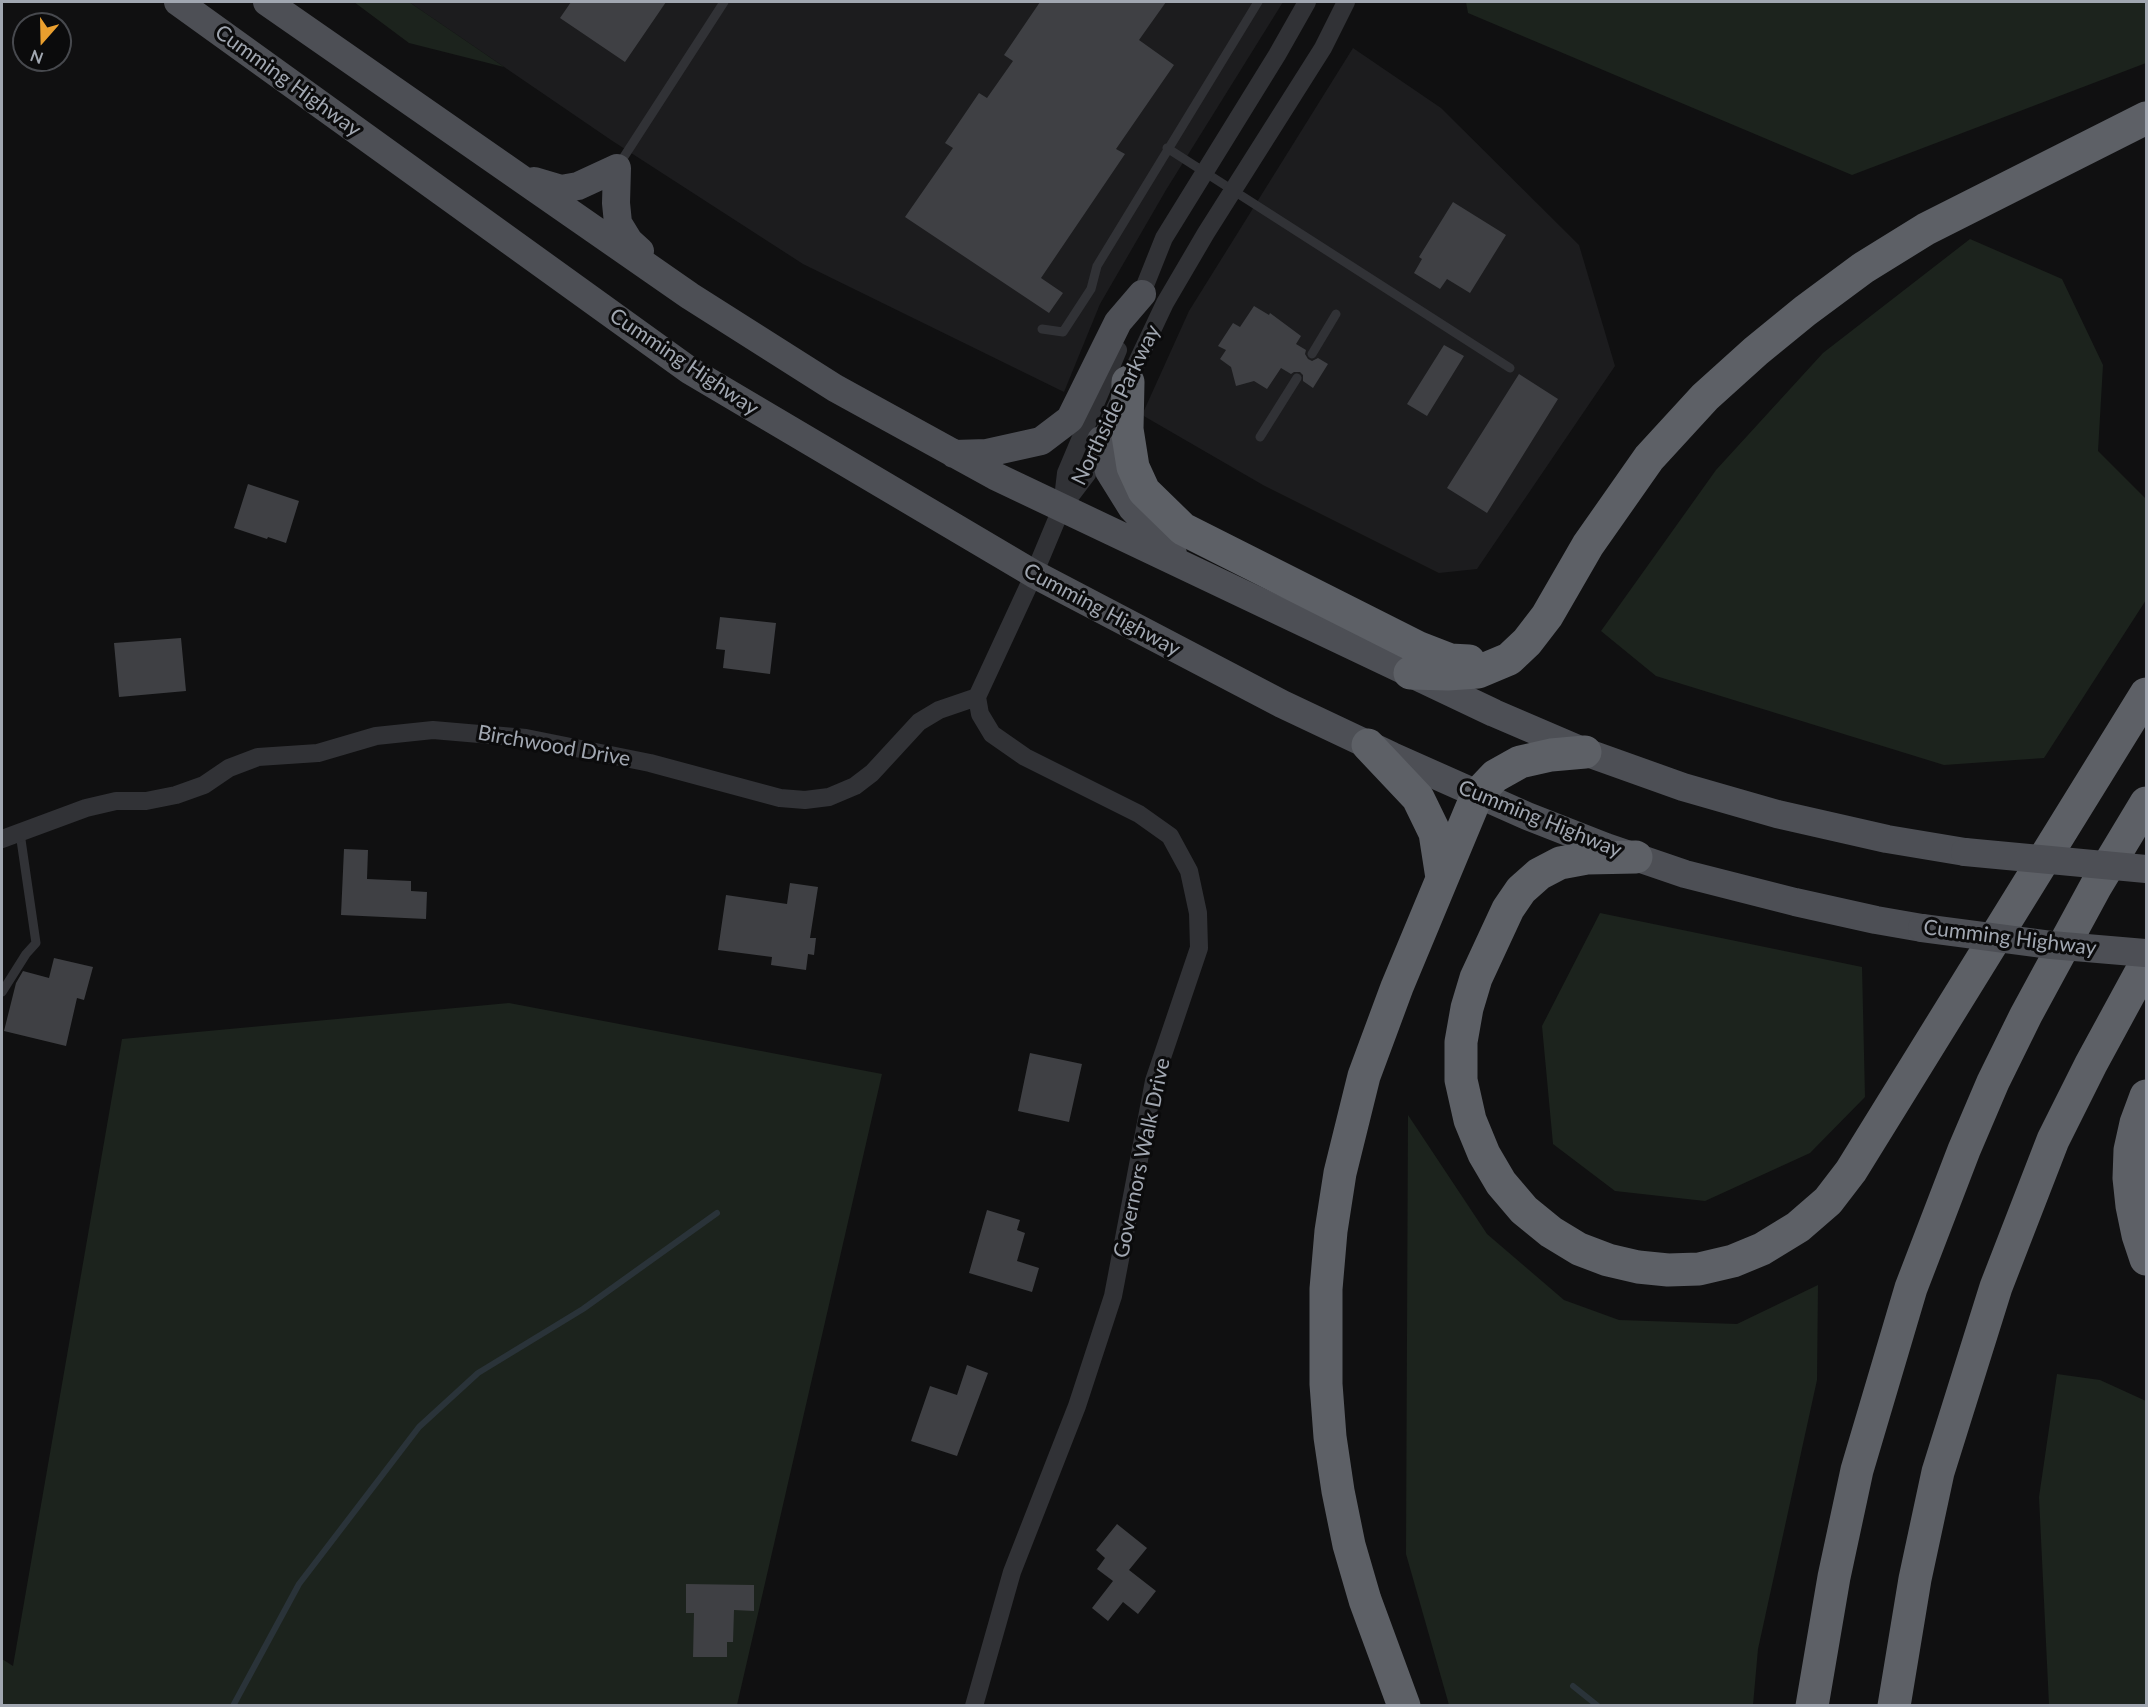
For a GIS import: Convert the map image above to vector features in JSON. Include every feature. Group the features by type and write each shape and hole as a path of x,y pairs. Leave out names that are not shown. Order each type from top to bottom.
{"highway":[{"path":"1410,674 1478,672 1509,660 1527,642 1547,616 1588,545 1649,458 1697,406 1756,351 1805,311 1863,268 1926,229 2146,118"},
{"path":"1128,382 1127,429 1133,467 1144,491 1183,529 1419,648 1450,660 1476,662 1510,642 1543,587 1568,556 1588,545"},
{"path":"1636,857 1587,858 1560,863 1539,874 1521,890 1508,909 1476,978 1467,1008 1461,1042 1461,1080 1470,1120 1484,1154 1501,1183 1524,1210 1551,1232 1579,1249 1608,1260 1638,1267 1668,1270 1699,1269 1733,1261 1762,1249 1798,1227 1828,1201 1851,1171 2146,694"},
{"path":"1368,745 1418,798 1435,833 1442,880"},
{"path":"1404,1706 1365,1600 1338,1491 1330,1437 1326,1384 1326,1289 1340,1173 1364,1076 1393,998 1477,795 1496,776 1520,762 1551,755 1585,752"},
{"path":"1812,1706 1834,1577 1857,1470 1882,1379 1918,1268 1964,1150 2012,1044 2096,886 2146,803"},
{"path":"1894,1706 1915,1579 1938,1472 1996,1287 2053,1140 2146,956"},
{"path":"2146,1095 2130,1150 2129,1178 2138,1235 2146,1259"}],"main road":[{"name":"Cumming Highway","path":"178,2 689,370 1034,574 1282,704 1477,795 1685,874 1876,920 1922,928 2146,956"},
{"path":"267,2 524,178 690,296 835,388 995,476 1494,713 1585,752 1683,787 1777,814 1887,839 1965,852 2146,869"},
{"path":"524,178 561,189 578,186 617,168 618,223 629,241 690,296"},
{"path":"954,454 987,453 1041,441 1070,418 1118,322 1142,294"},
{"path":"1101,440 1109,471 1132,508 1171,549 1176,561"}],"street":[{"name":"Northside Parkway","path":"1062,507 1066,473 1164,238 1277,55 1307,2"},
{"name":"Northside Parkway","path":"1062,507 1087,474 1165,303 1232,190 1323,48 1346,2"},
{"path":"977,697 1034,574 1062,507"},
{"name":"Birchwood Drive","path":"2,839 86,808 116,801 146,801 176,795 204,785 229,768 258,757 318,753 376,736 433,730 535,740 650,763 780,798 805,800 829,797 855,786 872,773 919,722 939,710 977,697"},
{"name":"Governors Walk Drive","path":"974,1706 1012,1572 1077,1406 1113,1296 1154,1081 1199,948 1198,913 1189,872 1170,836 1139,814 1025,757 992,734 980,714 977,697"}],"lane":[{"path":"617,168 724,2"},
{"path":"1042,329 1063,332 1090,289 1096,266 1258,2"},
{"path":"1167,148 1510,368"},
{"path":"1312,354 1336,314"},
{"path":"1260,437 1297,378"},
{"path":"2,992 26,954 36,943 20,833"}],"shaded area":[{"path":"354,2 409,2 504,67 409,43"},
{"path":"409,2 1283,2 1166,190 1100,304 1064,392 803,264 611,140"},
{"path":"1466,2 2146,2 2146,63 1852,175 1468,13"},
{"path":"1353,48 1441,108 1579,245 1615,366 1477,569 1439,573 1263,485 1142,415 1189,311"},
{"path":"1970,239 2062,279 2103,365 2098,451 2146,499 2146,600 2044,758 1944,765 1656,676 1601,631 1716,470 1823,353"},
{"path":"1600,913 1862,967 1865,1097 1810,1153 1705,1201 1615,1191 1553,1144 1542,1026"},
{"path":"509,1003 882,1074 737,1705 2,1705 2,1659 13,1666 122,1039"},
{"path":"1408,1115 1487,1234 1564,1300 1619,1320 1737,1324 1818,1285 1817,1380 1758,1649 1753,1705 1449,1705 1406,1554"},
{"path":"2057,1374 2100,1380 2146,1401 2146,1705 2049,1705 2039,1497"}],"building":[{"path":"571,2 666,2 625,62 560,18"},
{"path":"1040,2 1166,2 1139,40 1174,65 1116,149 1125,154 1041,278 1063,293 1049,313 905,217 953,148 945,143 979,93 987,98 1013,61 1004,55"},
{"path":"1453,202 1506,235 1470,293 1447,279 1440,289 1414,273 1422,259 1419,257"},
{"path":"1254,306 1269,315 1270,313 1301,336 1296,344 1306,350 1305,354 1308,359 1312,361 1318,358 1328,364 1313,388 1303,381 1303,375 1300,372 1291,374 1281,368 1267,389 1254,381 1236,386 1231,367 1220,359 1226,350 1218,346 1233,323 1240,327"},
{"path":"1444,345 1464,356 1427,416 1407,404"},
{"path":"1519,374 1558,399 1487,513 1447,488"},
{"path":"248,484 299,501 286,543 234,528"},
{"path":"720,617 776,623 770,674 723,668 725,650 716,649"},
{"path":"181,638 186,691 119,697 114,643"},
{"path":"344,849 368,850 367,879 411,881 411,891 427,892 426,919 341,915"},
{"path":"790,883 818,887 810,938 816,938 814,955 808,954 806,970 771,965 772,957 718,950 726,895 787,904"},
{"path":"54,958 93,967 84,1000 77,998 66,1046 4,1031 16,983 23,971 49,978"},
{"path":"1030,1053 1082,1064 1069,1122 1018,1111"},
{"path":"987,1210 1020,1220 1017,1230 1025,1233 1017,1261 1039,1268 1032,1292 969,1273"},
{"path":"967,1365 988,1373 957,1456 911,1441 930,1386 957,1395"},
{"path":"1117,1524 1147,1548 1129,1570 1156,1591 1138,1614 1123,1602 1108,1621 1092,1608 1113,1581 1097,1569 1105,1558 1096,1550"},
{"path":"686,1584 754,1585 754,1611 734,1610 733,1642 727,1642 727,1657 693,1657 694,1613 686,1613"}],"waterway":[{"path":"233,1706 299,1584 419,1427 478,1373 583,1309 717,1213"},
{"path":"1573,1686 1598,1706"}]}
